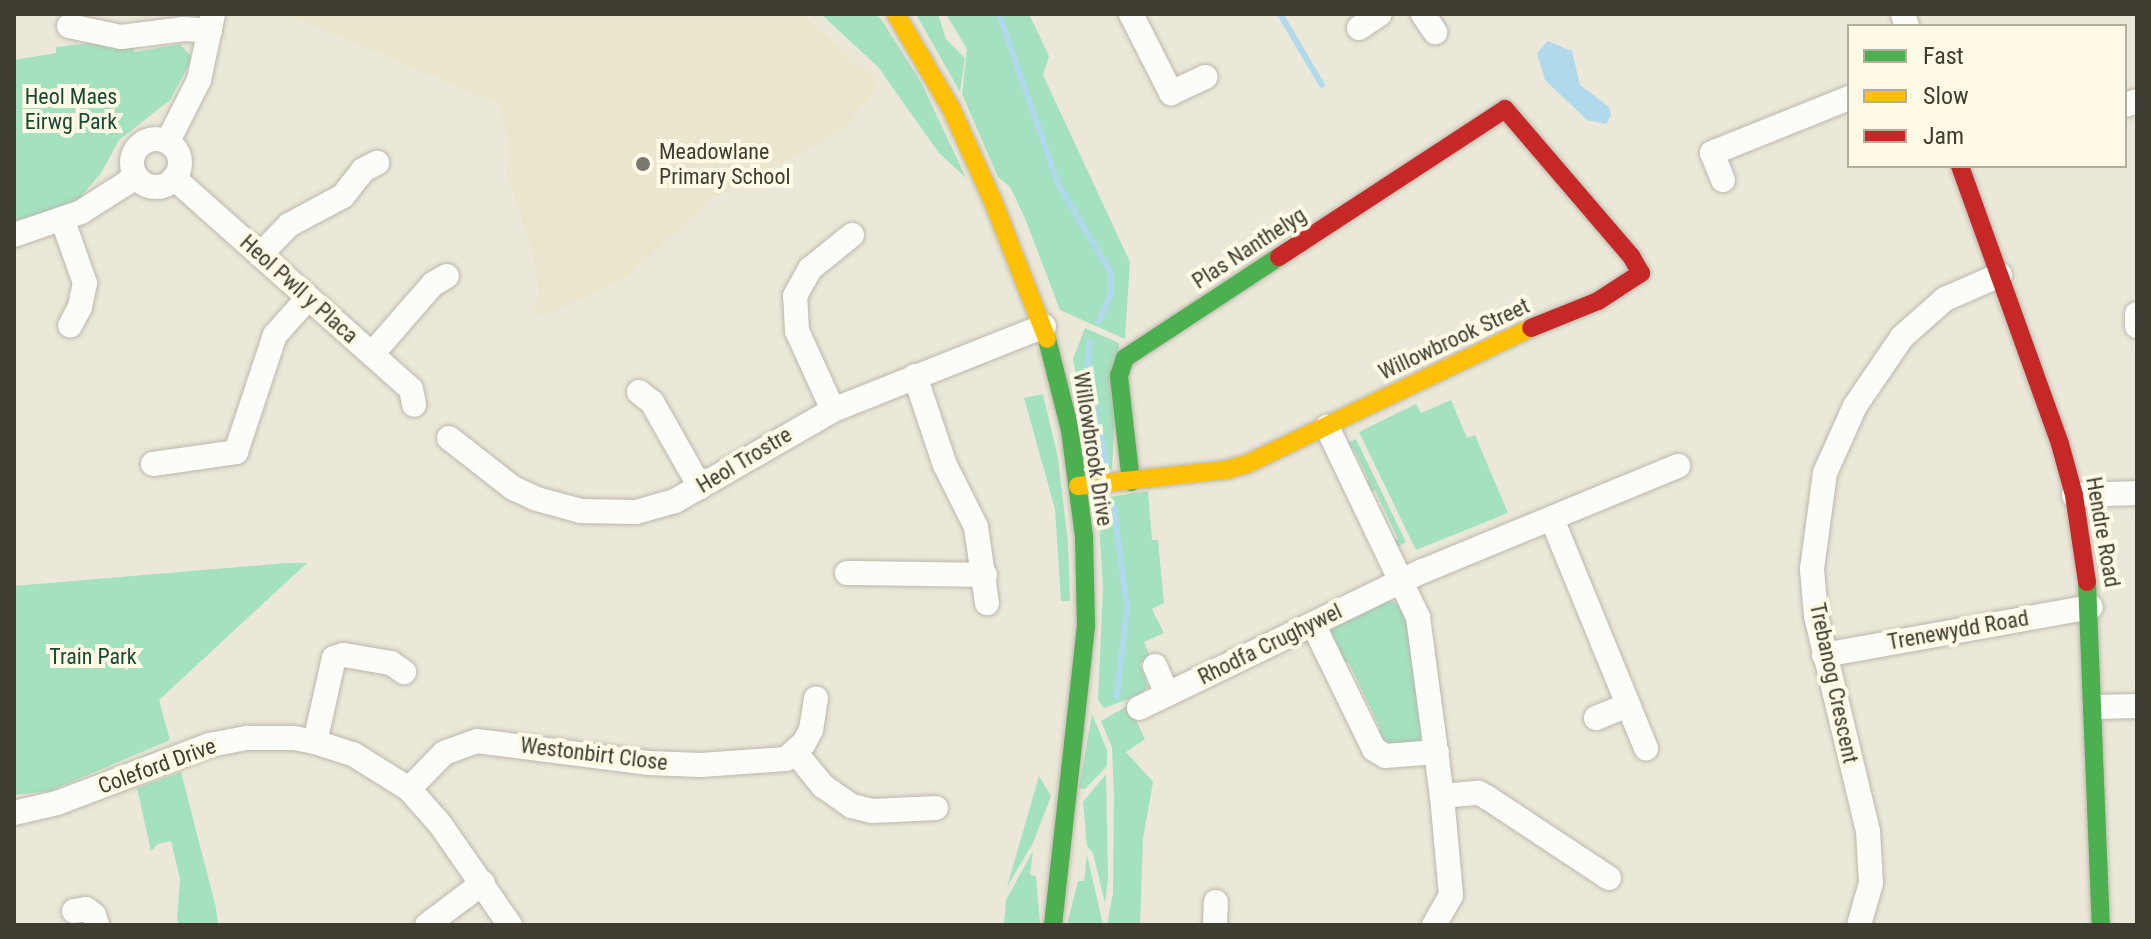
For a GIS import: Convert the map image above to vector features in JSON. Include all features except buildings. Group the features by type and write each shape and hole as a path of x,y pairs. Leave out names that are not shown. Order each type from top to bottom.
{"street":[{"name":"Willowbrook Drive","path":"896,14 951,108 1044,326 1064,401 1084,537 1086,626 1053,925"},
{"path":"1131,14 1171,93 1206,77"},
{"path":"1359,28 1380,14"},
{"path":"69,26 121,37 212,23 199,80 168,141"},
{"path":"1723,180 1712,153 1847,99"},
{"name":"Willowbrook Street","path":"1078,486 1131,482 1247,464 1498,342 1598,301 1647,267 1631,256 1505,109"},
{"name":"Plas Nanthelyg","path":"1131,482 1119,376 1125,358 1505,109"},
{"path":"153,138 168,141 178,152 180,163 174,178 157,188 136,177 131,163 138,145 153,138"},
{"path":"260,255 289,225 343,196 363,170 377,163"},
{"name":"Hendre Road","path":"1961,168 2060,444 2074,495 2091,607 2101,925"},
{"path":"14,235 63,221 136,177"},
{"name":"Heol Pwll y Placa","path":"174,178 411,389 414,405"},
{"path":"63,221 85,283 80,307 70,326"},
{"path":"833,410 797,331 795,296 810,269 852,235"},
{"name":"Trebanog Crescent","path":"1859,925 1871,883 1868,831 1824,655 1816,616 1812,569 1825,473 1839,437 1881,365 1925,314 1945,299 2000,275"},
{"path":"372,354 433,284 447,276"},
{"path":"153,464 236,452 275,335 308,298"},
{"path":"2137,314 2137,326"},
{"name":"Heol Trostre","path":"449,438 513,488 581,511 646,510 675,501 833,410 1044,326"},
{"path":"915,376 945,465 976,527 987,603"},
{"path":"639,392 652,402 700,487"},
{"path":"1327,427 1418,617 1437,752 1451,895 1434,925"},
{"name":"Rhodfa Crughywel","path":"1139,708 1401,581 1678,466"},
{"path":"2074,495 2137,493"},
{"path":"1552,519 1646,748"},
{"path":"847,573 985,575"},
{"name":"Trenewydd Road","path":"1824,655 2091,607"},
{"path":"1313,624 1374,749 1385,756 1437,752"},
{"path":"315,742 334,658 344,655 391,663 404,672"},
{"path":"1155,666 1167,694"},
{"path":"816,698 811,730 796,753 823,786 852,806 872,811 936,808"},
{"path":"1596,718 1628,705"},
{"path":"2096,707 2137,706"},
{"name":"Coleford Drive","path":"14,813 57,803 210,745 247,738 294,738 315,742 353,754 409,789 483,883 510,925"},
{"name":"Westonbirt Close","path":"409,789 444,753 477,741 661,764 767,762 796,753"},
{"path":"1442,796 1479,793 1609,878"},
{"path":"427,925 483,883"},
{"path":"74,911 86,909 94,915 97,925"}],"shaded area":[{"name":"Meadowlane Primary School","path":"286,14 802,14 876,79 878,87 843,130 711,200 626,278 543,316 533,311 539,296 534,257 505,168 510,159 501,105"}],"green space":[{"path":"821,14 876,14 881,19 921,82 966,178 939,153 878,67"},
{"path":"916,14 938,14 946,39 965,58 960,92"},
{"path":"946,14 1029,14 1049,56 1043,75 1130,262 1125,339 1060,310 1025,218 1010,187 998,177 962,94 967,49"},
{"name":"Heol Maes Eirwg Park","path":"91,43 134,48 135,52 180,44 191,56 190,63 170,100 119,140 101,173 79,199 57,210 14,221 14,60 56,53 56,47"},
{"path":"1085,328 1119,343 1112,469 1096,469 1093,463 1073,359"},
{"path":"1043,394 1058,458 1068,543 1070,601 1061,601 1055,509 1024,398"},
{"path":"1451,400 1467,438 1475,435 1508,513 1416,550 1359,432 1416,404 1421,413"},
{"path":"1356,439 1406,542 1395,548 1392,542 1398,539 1375,490 1368,493 1363,483 1369,480 1353,448 1347,450 1344,445"},
{"path":"1148,491 1152,540 1158,540 1164,603 1152,609 1164,633 1144,642 1149,654 1148,659 1140,664 1148,686 1142,694 1104,708 1098,700 1103,588 1098,506 1103,498"},
{"name":"Train Park","path":"307,563 159,700 170,740 50,791 14,795 14,586"},
{"path":"1389,601 1398,604 1409,630 1422,735 1417,745 1391,747 1376,736 1380,728 1349,663 1339,661 1328,638 1331,629"},
{"path":"1129,705 1145,739 1126,752 1153,782 1143,839 1140,925 1107,925 1113,893 1114,795 1112,747 1101,721"},
{"path":"1092,714 1107,750 1107,766 1085,789 1079,788"},
{"path":"181,772 218,925 180,925 177,920 180,879 171,841 158,844 151,851 137,788"},
{"path":"1106,774 1108,879 1105,903 1093,853 1087,846 1083,802"},
{"path":"1039,776 1051,796 1033,843 1007,887"},
{"path":"1033,851 1030,875 1036,876 1040,925 1004,925 1006,900"},
{"path":"1087,855 1103,925 1067,925 1078,881 1084,881"}],"water":[{"path":"1548,41 1572,51 1580,85 1609,107 1611,115 1606,124 1587,120 1545,80 1537,53"}],"waterway":[{"path":"999,14 1059,186 1110,271 1110,296 1099,321"},
{"path":"1280,14 1322,85"},
{"path":"1090,342 1087,371 1106,461"},
{"path":"1114,507 1127,607 1117,696"}],"traffic: fast":[{"path":"1131,482 1119,376 1125,358 1279,257"},
{"path":"1047,339 1070,430 1084,537 1086,626 1053,925"},
{"path":"2087,582 2101,925"}],"traffic: slow":[{"path":"896,14 951,108 993,201 1047,339"},
{"path":"1078,486 1226,470 1247,464 1531,328"}],"traffic: jam":[{"path":"1279,257 1505,109 1631,256 1641,273 1598,301 1531,328"},
{"path":"1961,168 2060,444 2074,495 2087,582"}],"place":[{"name":"Meadowlane Primary School","path":"643,164"}]}
